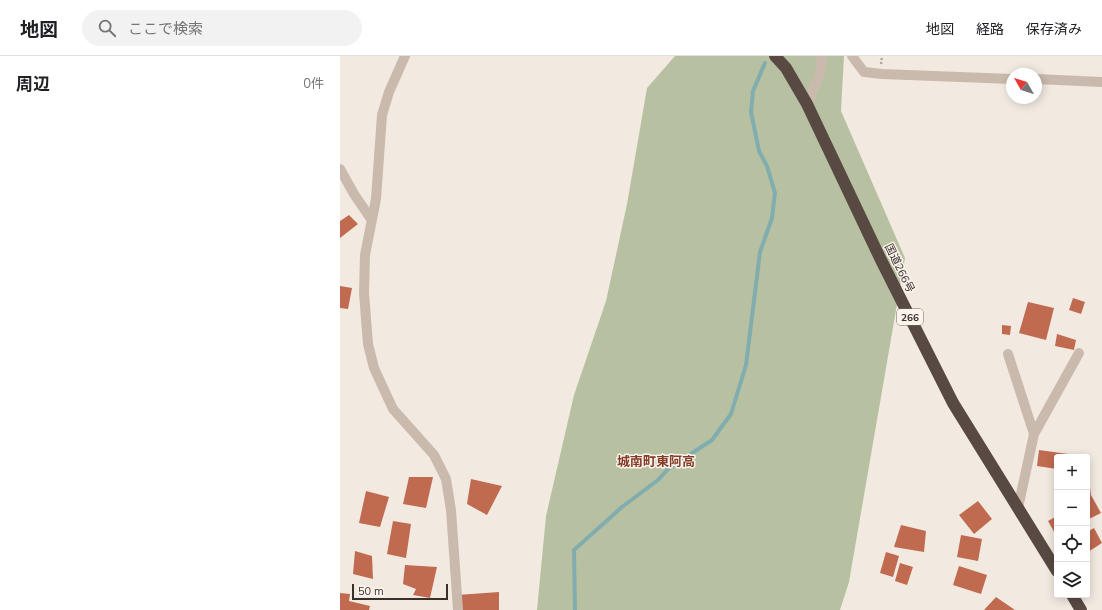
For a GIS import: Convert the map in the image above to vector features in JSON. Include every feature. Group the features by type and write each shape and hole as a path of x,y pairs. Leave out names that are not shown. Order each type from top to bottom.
{"highway":[{"name":"国道266号","path":"775,56 786,68 807,104 880,258 953,403 1054,566"},
{"path":"1074,598 1081,610"}],"street":[{"path":"405,56 389,92 382,116 376,199 365,255 364,293 368,344 374,368 393,409 434,455 446,480 451,510 458,610"},
{"path":"807,104 820,74 822,56"},
{"path":"852,56 864,72 1006,79"},
{"path":"1042,80 1102,82"},
{"path":"340,169 354,194 371,219"},
{"path":"1018,508 1034,434 1080,353"},
{"path":"1008,354 1032,427 1034,434 1019,392 1008,354"}],"green space":[{"path":"675,56 844,56 841,111 905,258 849,582 840,610 537,610 546,516 574,395 606,301 627,204 647,88"}],"building":[{"path":"349,215 358,224 340,238 340,221"},
{"path":"340,286 352,288 348,309 340,308"},
{"path":"1073,298 1085,302 1081,314 1069,310"},
{"path":"1028,302 1054,308 1046,340 1019,333"},
{"path":"1002,325 1011,326 1010,335 1002,334"},
{"path":"1057,334 1076,340 1074,350 1055,346"},
{"path":"1039,450 1068,454 1054,454 1054,469 1037,466"},
{"path":"409,477 433,477 426,508 403,504"},
{"path":"471,479 502,486 487,515 467,504"},
{"path":"366,491 389,497 380,527 359,523"},
{"path":"1090,496 1101,513 1090,518"},
{"path":"978,501 992,519 974,534 959,515"},
{"path":"1054,518 1054,532 1048,521"},
{"path":"393,521 411,524 406,558 387,554"},
{"path":"901,525 926,531 924,552 894,547"},
{"path":"1094,528 1102,543 1090,551 1090,530"},
{"path":"961,535 982,539 978,561 957,557"},
{"path":"355,551 372,556 373,579 353,574"},
{"path":"886,552 899,556 893,577 880,573"},
{"path":"900,563 913,567 907,585 895,581"},
{"path":"405,565 437,567 430,598 413,595 416,589 403,584"},
{"path":"959,566 987,575 981,594 953,585"},
{"path":"499,592 499,610 460,610 457,595"},
{"path":"340,593 350,594 349,601 370,606 369,610 340,610"},
{"path":"996,597 1015,610 984,610"}],"waterway":[{"path":"575,610 574,550 622,507 658,480 668,469 712,440 731,414 746,365 760,252 772,218 775,193 767,166 759,151 751,112 753,91 765,63"}],"district":[{"name":"城南町東阿高","path":"656,461"}]}
